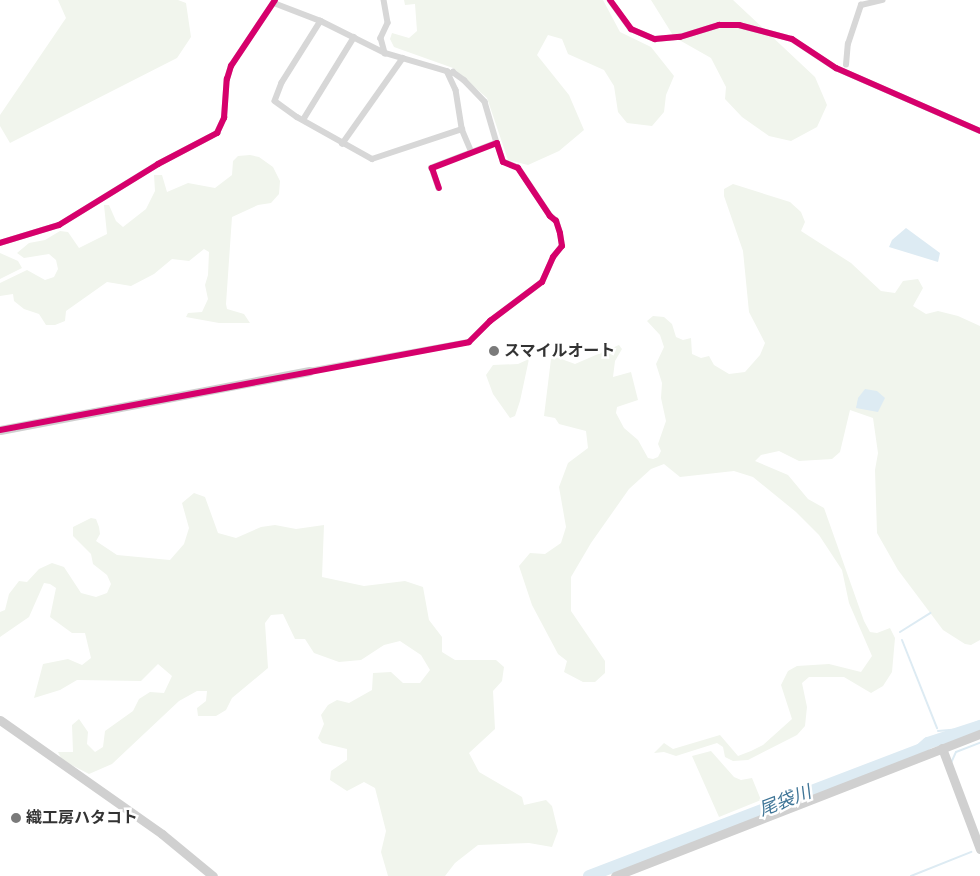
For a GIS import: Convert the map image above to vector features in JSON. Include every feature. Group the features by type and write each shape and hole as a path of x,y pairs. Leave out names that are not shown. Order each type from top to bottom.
{"street":[{"path":"384,0 388,23 381,38 385,53"},
{"path":"610,0 630,29 655,39 680,37 720,25 739,25 792,40 836,68 980,131"},
{"path":"846,65 848,44 861,5 882,0"},
{"path":"0,243 59,225 158,164 217,133 224,118 227,79 231,66 274,1 321,21 385,53 449,75 456,90 462,129 472,152"},
{"path":"321,21 282,83 276,101 342,144 372,159 381,159 462,129"},
{"path":"303,120 354,37"},
{"path":"342,144 403,58"},
{"path":"0,430 469,342 490,321 542,282 553,257 562,246 556,221 550,216 518,168 503,162 485,102 464,80 453,72 449,75"},
{"path":"439,188 432,168 497,143"},
{"path":"0,720 162,834 213,876"},
{"path":"614,876 980,734"},
{"path":"942,748 980,849"}],"shaded area":[{"path":"58,0 178,0 186,3 191,37 177,58 10,143 0,126 0,115 66,18"},
{"path":"404,0 603,0 620,32 651,47 674,76 666,95 664,112 652,126 627,123 618,112 614,86 604,70 568,54 562,39 548,35 537,55 569,95 584,130 559,151 528,165 508,160 487,98 453,68 394,47 390,39 392,33 409,38 417,31 415,4 405,5"},
{"path":"651,0 733,0 815,77 827,105 817,127 791,141 769,136 742,117 725,99 726,87 711,58 674,37"},
{"path":"250,155 259,157 273,167 280,181 279,194 271,203 258,205 232,217 226,304 227,309 244,314 250,323 219,323 186,317 188,313 202,312 208,299 205,285 208,275 209,252 204,249 189,261 172,259 154,274 131,286 107,282 66,311 65,321 55,325 46,325 39,314 24,309 14,301 13,294 0,296 0,283 27,270 45,280 54,277 58,269 56,260 49,254 24,258 17,253 29,243 45,240 60,231 68,232 79,248 107,234 104,205 109,205 116,221 123,227 146,209 155,191 154,175 162,175 167,192 188,183 215,188 232,175 233,161 238,156"},
{"path":"733,184 790,202 801,212 805,222 801,231 851,263 881,291 895,293 903,281 918,279 923,288 913,306 926,314 938,311 958,316 980,326 980,640 971,645 965,644 943,630 898,570 877,533 875,470 878,453 873,418 850,410 840,452 832,459 799,461 779,451 761,455 755,461 788,475 808,499 824,508 864,621 870,632 877,633 890,628 895,638 892,672 883,686 871,693 844,677 809,677 802,683 807,707 805,726 797,735 748,760 733,761 725,757 723,747 717,743 676,756 664,752 654,753 664,743 673,749 720,735 738,756 751,751 763,745 792,719 781,685 788,671 797,666 829,664 861,672 872,656 849,603 842,570 819,535 796,512 753,477 734,471 680,477 664,464 651,469 629,489 591,543 571,577 571,611 605,661 605,673 595,682 583,682 564,672 567,661 558,654 532,605 519,566 530,553 545,554 561,543 566,527 559,487 568,463 588,448 586,431 559,424 555,418 544,416 551,359 556,357 575,364 619,345 622,349 615,361 613,377 631,372 638,400 617,407 616,413 624,428 638,440 648,458 653,459 658,457 661,451 658,444 666,421 661,398 662,383 656,364 664,347 660,335 647,321 653,316 664,317 672,324 676,337 683,340 691,338 692,354 701,358 709,356 714,365 729,374 745,372 760,355 765,343 749,312 743,251 724,196 724,189"},
{"path":"906,228 940,253 938,262 889,247 892,240"},
{"path":"0,253 18,261 22,268 0,279"},
{"path":"529,359 520,401 515,416 510,418 493,394 486,375 493,365 518,364"},
{"path":"865,389 877,391 885,398 878,412 856,408 858,398"},
{"path":"194,493 205,497 218,533 236,538 261,527 275,525 296,529 324,525 322,577 364,586 405,581 423,587 429,620 442,637 442,652 455,660 496,660 504,667 502,681 493,691 495,729 469,753 479,772 522,797 524,805 546,800 552,806 558,831 552,847 529,843 478,845 455,863 445,876 388,876 381,852 386,831 375,788 364,782 347,791 330,780 331,771 347,760 347,749 322,743 318,738 324,724 321,715 328,705 337,700 349,703 372,690 373,673 391,672 403,683 420,683 430,670 421,655 400,641 384,645 361,660 339,662 314,653 305,639 295,639 283,614 271,615 265,623 268,668 232,698 226,710 216,716 198,716 197,708 206,701 207,691 197,691 179,701 112,764 89,774 62,760 58,752 73,752 72,725 79,719 88,732 87,744 95,752 103,747 105,731 133,711 139,699 150,692 164,693 172,676 158,664 141,681 77,680 60,690 34,698 43,664 68,659 82,665 91,658 85,633 72,633 50,617 56,588 50,584 44,583 29,617 0,637 0,612 5,610 9,594 19,581 27,582 39,569 52,563 64,567 81,593 96,597 107,593 111,584 107,575 93,564 91,554 73,536 73,527 91,518 96,519 99,527 100,534 96,541 117,555 170,560 184,544 189,528 182,503"},
{"path":"711,751 734,777 741,780 752,778 761,800 719,817 692,756"}],"waterway":[{"path":"900,632 930,613"},
{"path":"902,640 937,728"},
{"name":"尾袋川","path":"938,731 961,729 980,721"},
{"name":"尾袋川","path":"589,876 921,749 928,743 980,726"},
{"name":"尾袋川","path":"940,737 942,741"},
{"path":"951,763 956,752 980,743"},
{"path":"911,876 971,852"}],"cycle path":[{"path":"0,243 59,225 158,164 217,133 224,118 227,79 231,66 275,0"},
{"path":"610,0 631,29 655,39 680,37 719,25 739,25 792,39 836,68 980,131"},
{"path":"0,430 469,342 490,321 542,282 553,257 562,246 560,233 556,221 550,216 518,168 503,162 497,143 432,168 439,188"}],"place":[{"name":"スマイルオート","path":"494,351"},
{"name":"織工房ハタコト","path":"16,818"}]}
